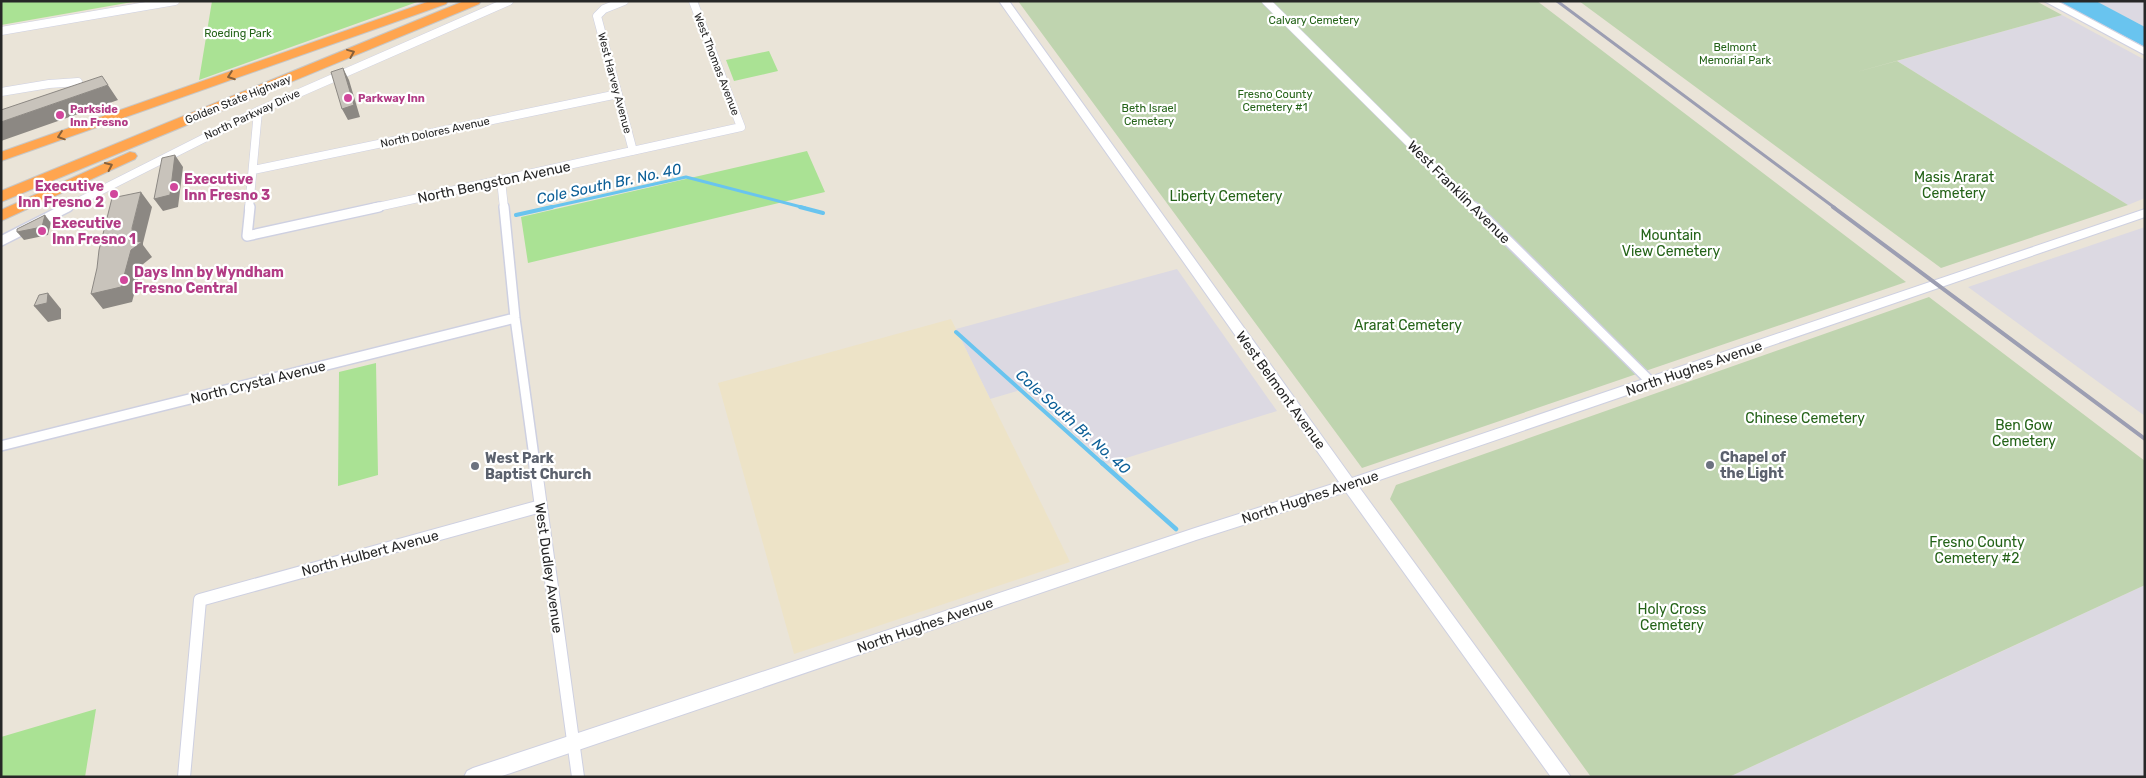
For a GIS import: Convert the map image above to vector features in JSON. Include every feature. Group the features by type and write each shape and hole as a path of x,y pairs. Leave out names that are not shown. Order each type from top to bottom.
{"highway":[{"name":"Golden State Highway","path":"1,184 446,5 475,1"},
{"path":"1,157 446,5 481,1"},
{"name":"Golden State Highway","path":"1,197 306,72 446,5"},
{"path":"1,216 289,84 306,72"}],"street":[{"path":"1,31 176,1"},
{"name":"North Parkway Drive","path":"1,241 119,179 258,110 509,1"},
{"name":"West Harvey Avenue","path":"624,1 604,9 597,16 633,151"},
{"name":"West Belmont Avenue","path":"1004,1 1349,485 1562,777"},
{"name":"West Franklin Avenue","path":"1266,1 1652,383"},
{"path":"2049,1 2145,52"},
{"name":"West Thomas Avenue","path":"695,2 740,127"},
{"path":"1,92 49,84 78,82"},
{"name":"North Dolores Avenue","path":"253,170 618,94"},
{"path":"253,170 258,110"},
{"name":"North Bengston Avenue","path":"253,170 246,236 740,127"},
{"name":"West Dudley Avenue","path":"501,180 514,318 578,777"},
{"name":"North Hughes Avenue","path":"473,777 1186,537 1349,485 1652,383 2145,213"},
{"name":"North Crystal Avenue","path":"1,446 514,318"},
{"name":"North Hulbert Avenue","path":"184,777 200,600 541,506"}],"shaded area":[{"path":"2096,1 2145,1 2145,27 2099,3"},
{"path":"2062,15 2145,60 2145,198 2128,205 1897,61"},
{"path":"2145,227 2145,416 1968,287"},
{"path":"1177,269 1277,411 1107,464 1024,389 990,399 956,329"},
{"path":"951,319 1070,562 794,654 718,383"},
{"path":"2145,585 2145,777 1729,777 1955,673"}],"green space":[{"path":"1,1 138,1 1,25"},
{"name":"Roeding Park","path":"212,1 420,1 199,80"},
{"path":"1018,1 1537,1 1906,282 1362,468"},
{"path":"1579,1 2036,1 2062,15 1853,73 1897,61 2128,205 1941,268"},
{"path":"769,51 778,71 734,81 726,60"},
{"path":"807,151 825,192 528,263 521,217"},
{"path":"1929,297 2145,461 2145,585 1729,777 1591,777 1390,499 1396,485"},
{"path":"376,363 378,475 338,486 339,372"},
{"path":"96,709 85,777 1,777 1,737"}],"water":[{"path":"2058,1 2096,1 2145,27 2145,47"}],"building":[{"path":"343,68 354,105 342,109 331,72"},
{"path":"102,76 108,85 1,122 1,110"},
{"path":"175,155 170,195 154,199 162,158"},
{"path":"141,192 132,228 133,241 142,242 131,250 121,287 91,294 99,250 112,198"},
{"path":"45,215 42,227 17,232 17,229"},
{"path":"48,293 47,303 34,306 39,295"}],"waterway":[{"name":"Cole South Br. No. 40","path":"547,208 686,177 805,208"},
{"name":"Cole South Br. No. 40","path":"516,215 552,207"},
{"name":"Cole South Br. No. 40","path":"800,207 823,213"},
{"name":"Cole South Br. No. 40","path":"956,332 1103,464"},
{"name":"Cole South Br. No. 40","path":"1102,463 1176,529"}],"railway":[{"path":"1557,1 1835,208"},
{"path":"1833,207 2145,439"}],"place":[{"name":"Parkway Inn","path":"348,98"},
{"name":"Parkside Inn Fresno","path":"60,115"},
{"name":"Executive Inn Fresno 3","path":"174,187"},
{"name":"Executive Inn Fresno 2","path":"114,194"},
{"name":"Executive Inn Fresno 1","path":"42,231"},
{"name":"Days Inn by Wyndham Fresno Central","path":"124,280"},
{"name":"Chapel of the Light","path":"1710,465"},
{"name":"West Park Baptist Church","path":"475,466"}],"park label":[{"name":"Calvary Cemetery","path":"1314,20"},
{"name":"Belmont Memorial Park","path":"1735,53"},
{"name":"Fresno County Cemetery #1","path":"1275,100"},
{"name":"Beth Israel Cemetery","path":"1149,114"},
{"name":"Masis Ararat Cemetery","path":"1954,186"},
{"name":"Liberty Cemetery","path":"1226,196"},
{"name":"Mountain View Cemetery","path":"1671,244"},
{"name":"Ararat Cemetery","path":"1408,325"},
{"name":"Chinese Cemetery","path":"1805,418"},
{"name":"Ben Gow Cemetery","path":"2024,434"},
{"name":"Fresno County Cemetery #2","path":"1977,550"},
{"name":"Holy Cross Cemetery","path":"1672,618"}]}
